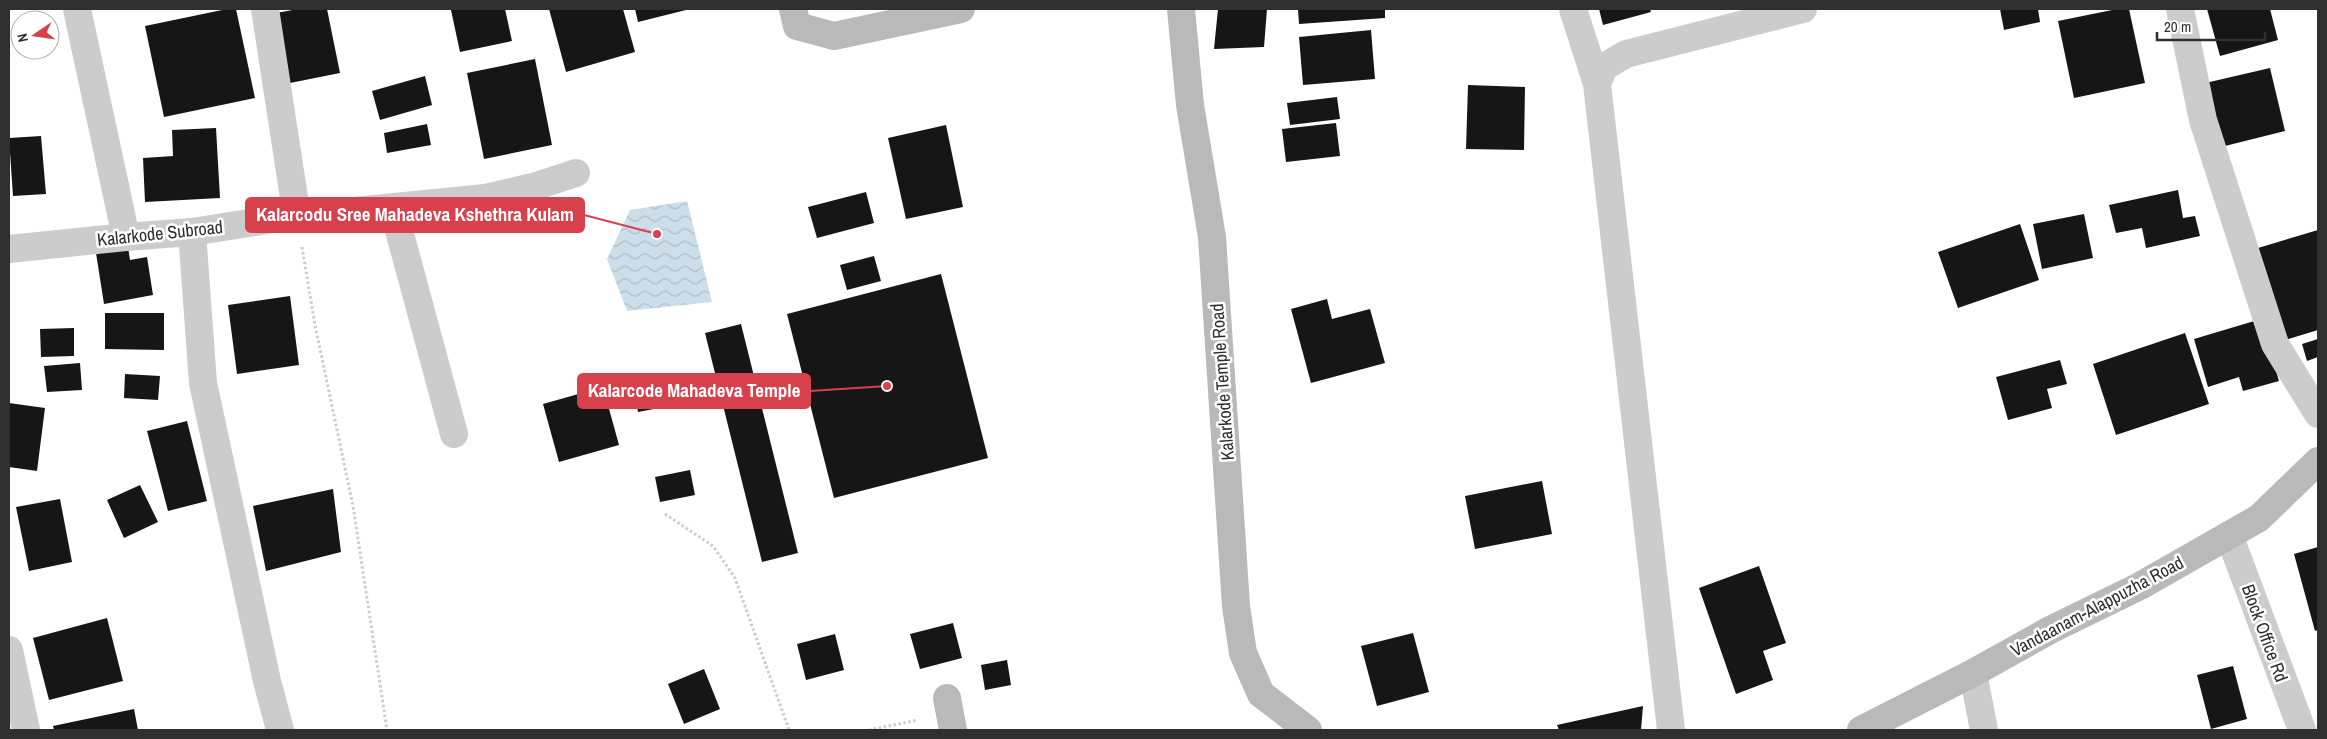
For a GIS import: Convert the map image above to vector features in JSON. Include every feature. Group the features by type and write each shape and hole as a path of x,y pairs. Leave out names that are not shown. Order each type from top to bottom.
{"main road":[{"path":"793,9 797,26 834,36 961,9"},
{"name":"Kalarkode Temple Road","path":"1182,9 1190,106 1212,237 1235,596 1243,653 1261,694 1308,730"},
{"name":"Vandaanam-Alappuzha Road","path":"1861,730 1973,673 2050,630 2140,586 2259,518 2318,461"}],"street":[{"path":"77,9 126,236"},
{"path":"265,9 297,217"},
{"path":"1573,9 1597,84 1671,730"},
{"path":"1597,84 1604,67 1626,54 1803,9"},
{"path":"2180,9 2203,120 2275,344 2318,414"},
{"name":"Kalarkode Subroad","path":"9,249 126,236 192,232 297,217 485,198 533,187 576,173"},
{"path":"393,208 454,434"},
{"path":"192,232 204,383 265,671 280,730"},
{"name":"Block Office Rd","path":"2229,535 2302,730"},
{"path":"9,650 26,730"},
{"path":"1973,673 1984,730"}],"path":[{"path":"297,217 315,325 353,506 387,730"},
{"path":"665,514 714,546 735,578 789,730"},
{"path":"869,730 950,714"}],"water":[{"path":"687,201 712,302 627,311 607,259 630,210"}],"building":[{"path":"227,9 236,9 255,98 164,117 145,26"},
{"path":"298,9 327,9 340,73 290,83 276,13"},
{"path":"505,9 512,41 460,52 451,10"},
{"path":"549,9 623,9 635,52 566,72"},
{"path":"635,9 690,9 638,22"},
{"path":"1218,9 1267,9 1264,47 1214,49"},
{"path":"1298,9 1385,9 1385,18 1299,24"},
{"path":"1599,9 1650,9 1651,12 1603,25"},
{"path":"2000,9 2038,9 2040,22 2004,30"},
{"path":"2117,9 2129,9 2145,83 2074,98 2058,21"},
{"path":"2207,9 2270,9 2278,40 2220,56"},
{"path":"1371,30 1375,79 1303,85 1299,37"},
{"path":"535,59 552,145 484,159 467,73"},
{"path":"2270,68 2285,131 2217,148 2201,84"},
{"path":"425,76 432,105 380,120 372,91"},
{"path":"1468,85 1525,87 1524,150 1466,149"},
{"path":"1337,97 1340,119 1290,125 1287,103"},
{"path":"1336,123 1340,156 1286,162 1282,129"},
{"path":"427,124 431,145 387,153 384,133"},
{"path":"946,125 963,207 906,219 888,138"},
{"path":"216,128 220,198 145,202 143,158 173,156 172,130"},
{"path":"41,136 46,194 13,196 9,138"},
{"path":"2178,190 2183,218 2195,216 2200,236 2146,248 2142,228 2116,233 2109,205"},
{"path":"866,192 874,223 817,238 808,207"},
{"path":"2084,214 2093,258 2042,269 2033,224"},
{"path":"2020,224 2039,280 1958,308 1938,252"},
{"path":"2318,230 2318,330 2285,340 2258,248"},
{"path":"128,247 130,260 147,257 153,295 104,304 96,253"},
{"path":"874,256 881,281 847,290 840,265"},
{"path":"941,274 988,458 834,498 787,314"},
{"path":"290,296 299,365 237,374 228,305"},
{"path":"1327,299 1332,319 1370,309 1385,363 1311,383 1291,309"},
{"path":"105,313 164,313 164,350 105,349"},
{"path":"2261,319 2279,381 2243,391 2239,377 2208,387 2194,339"},
{"path":"741,324 798,553 762,562 705,333"},
{"path":"74,328 74,356 41,357 40,329"},
{"path":"2185,333 2209,404 2116,435 2093,364"},
{"path":"2318,339 2318,357 2307,361 2302,344"},
{"path":"2060,360 2067,384 2047,389 2052,408 2008,420 1996,377"},
{"path":"80,363 82,390 47,392 44,366"},
{"path":"125,374 160,376 158,400 124,398"},
{"path":"655,383 659,408 638,412 633,387"},
{"path":"603,387 619,445 559,462 543,404"},
{"path":"9,403 45,408 37,471 9,467"},
{"path":"187,421 207,501 168,511 147,431"},
{"path":"690,470 695,495 660,502 655,477"},
{"path":"1542,481 1552,534 1475,549 1465,496"},
{"path":"140,485 158,522 124,538 107,500"},
{"path":"333,489 341,552 266,571 253,506"},
{"path":"60,499 72,562 29,571 16,507"},
{"path":"2318,547 2318,630 2315,631 2294,554"},
{"path":"1759,566 1786,643 1763,651 1773,680 1736,694 1699,588"},
{"path":"107,618 123,681 49,700 33,638"},
{"path":"953,623 962,658 920,669 910,634"},
{"path":"1413,633 1429,692 1377,706 1361,646"},
{"path":"835,634 844,670 806,680 797,644"},
{"path":"1007,660 1011,685 985,690 981,665"},
{"path":"2233,666 2247,719 2211,729 2197,675"},
{"path":"704,669 720,709 684,724 668,684"},
{"path":"1643,706 1641,730 1559,730 1557,725"},
{"path":"134,709 138,730 54,730 53,726"}],"place":[{"name":"Kalarcodu Sree Mahadeva Kshethra Kulam","path":"657,234"},
{"name":"Kalarcode Mahadeva Temple","path":"887,386"}]}
